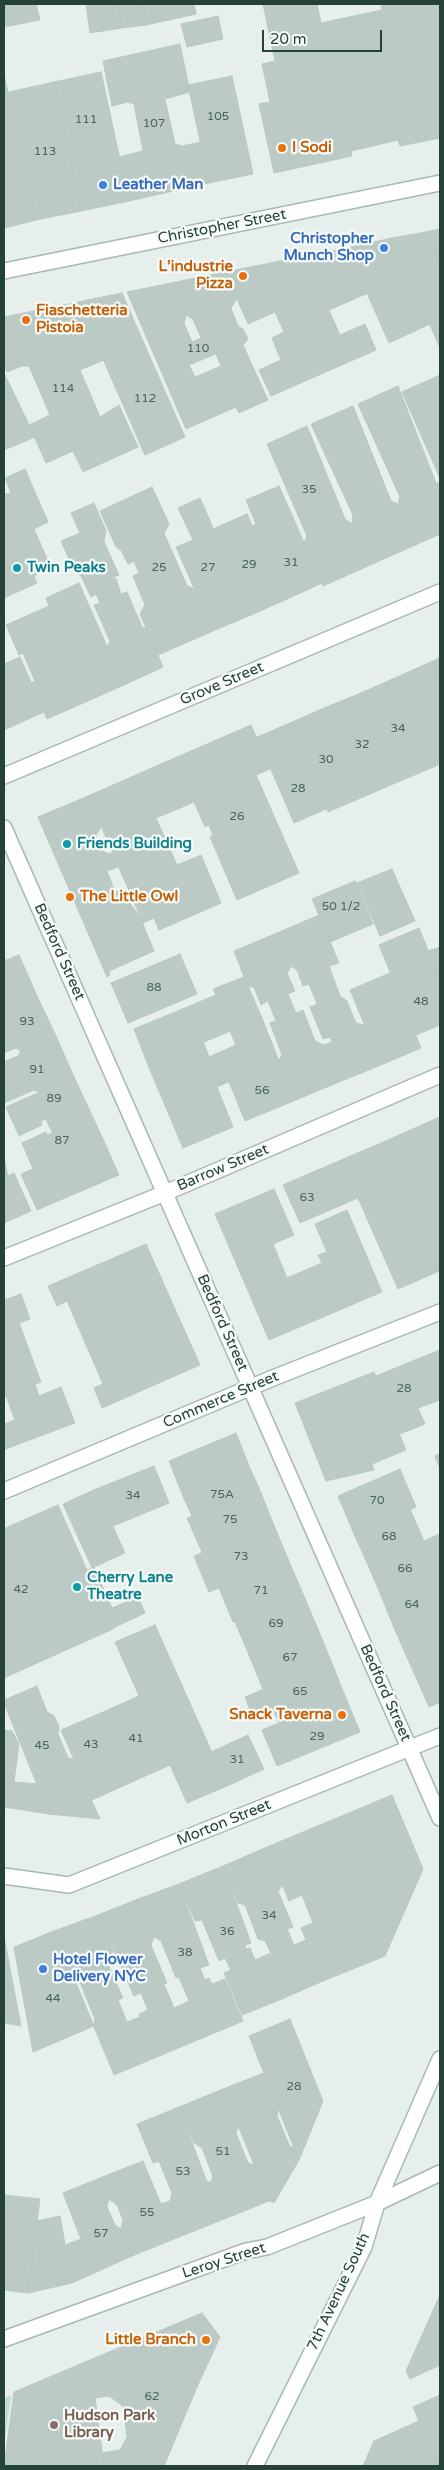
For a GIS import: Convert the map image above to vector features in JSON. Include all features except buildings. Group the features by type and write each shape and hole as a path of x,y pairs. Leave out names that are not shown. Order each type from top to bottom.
{"street":[{"name":"Christopher Street","path":"4,271 440,182"},
{"name":"Grove Street","path":"4,776 440,592"},
{"name":"Bedford Street","path":"4,828 440,1818"},
{"name":"Barrow Street","path":"4,1258 165,1193 440,1075"},
{"name":"Commerce Street","path":"4,1491 250,1388 440,1312"},
{"name":"Morton Street","path":"4,1876 69,1885 440,1736"},
{"name":"7th Avenue South","path":"255,2466 364,2247 377,2203 440,2059"},
{"name":"Leroy Street","path":"4,2339 246,2251 267,2247 377,2203 440,2173"}],"green space":[{"path":"11,2395 4,2447 4,2398"}],"place":[{"name":"I Sodi","path":"282,148"},
{"name":"Leather Man","path":"103,185"},
{"name":"Christopher Munch Shop","path":"384,248"},
{"name":"L’industrie Pizza","path":"243,276"},
{"name":"Fiaschetteria Pistoia","path":"26,320"},
{"name":"Twin Peaks","path":"17,568"},
{"name":"Friends Building","path":"67,844"},
{"name":"The Little Owl","path":"70,897"},
{"name":"Cherry Lane Theatre","path":"77,1587"},
{"name":"Snack Taverna","path":"342,1715"},
{"name":"Hotel Flower Delivery NYC","path":"43,1969"},
{"name":"Little Branch","path":"206,2340"},
{"name":"Hudson Park Library","path":"54,2425"}]}
